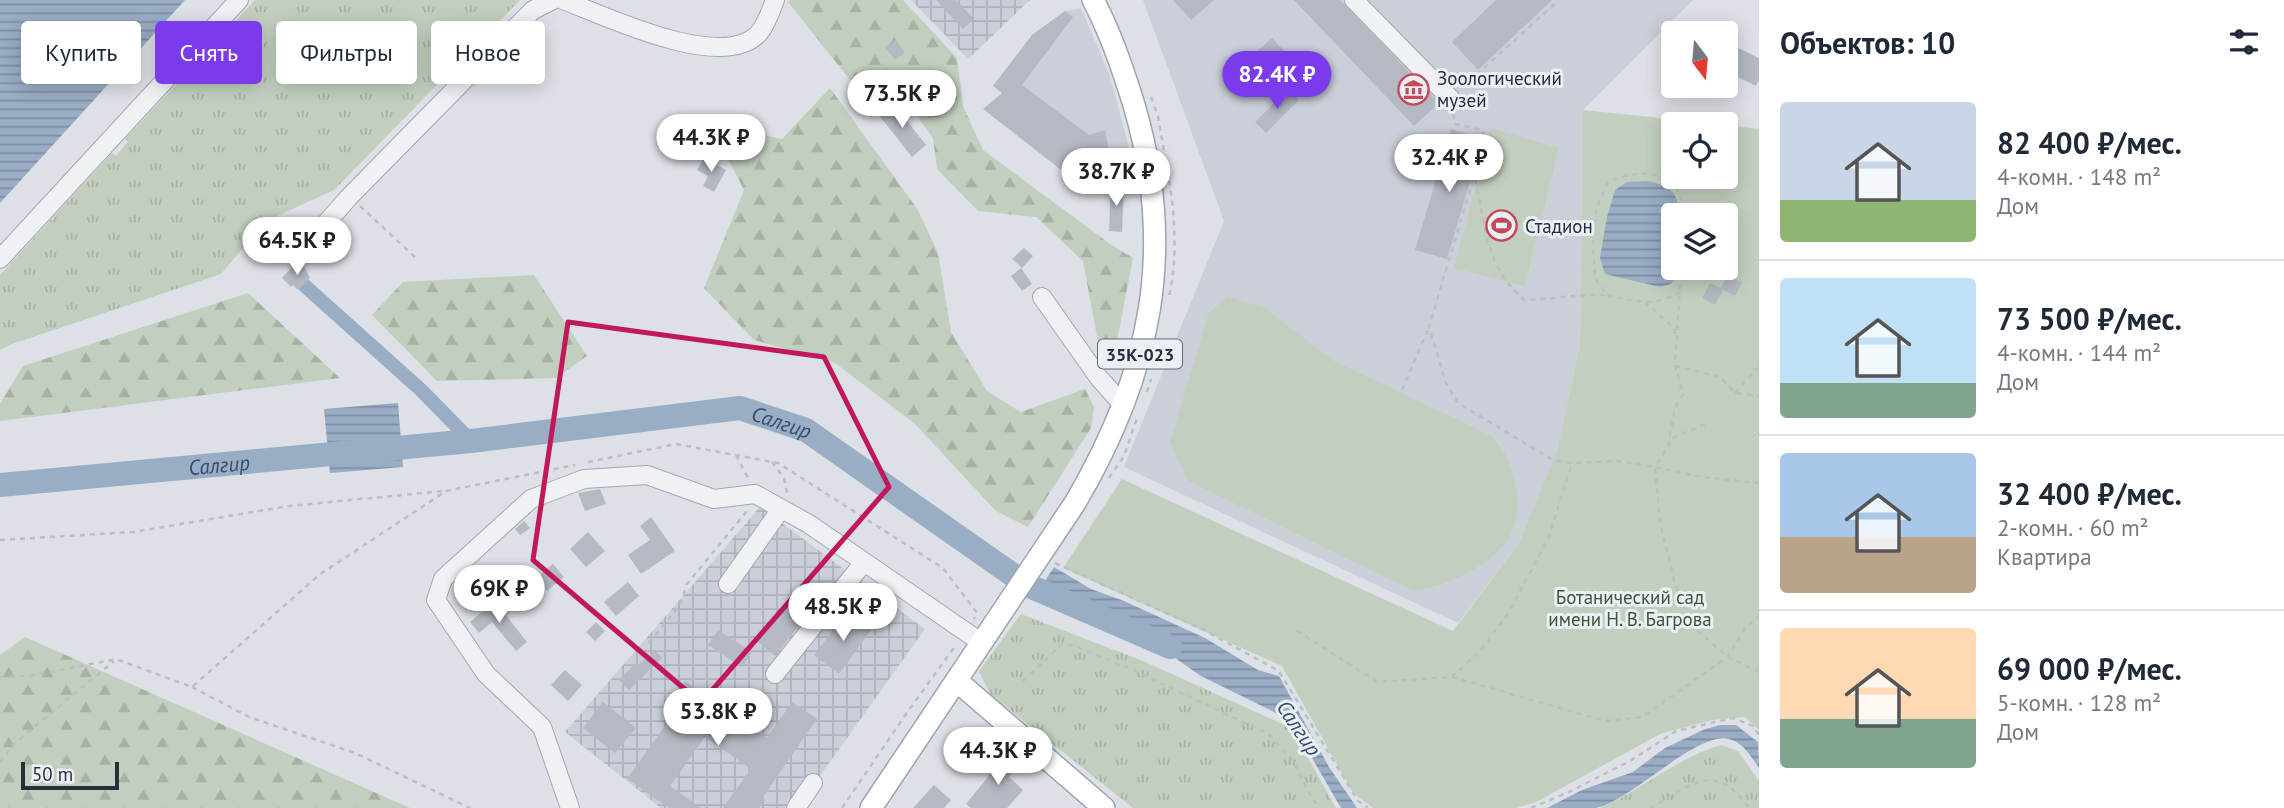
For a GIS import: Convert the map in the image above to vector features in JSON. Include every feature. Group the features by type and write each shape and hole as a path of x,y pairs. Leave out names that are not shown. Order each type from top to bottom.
{"main road":[{"name":"35К-023","path":"871,808 957,681 973,633 1013,596 1050,556 1101,459 1131,412 1154,274 1154,200 1144,139 1125,74 1093,0"},
{"path":"957,681 1104,808"}],"lane":[{"path":"0,259 239,0"},
{"path":"297,256 350,196 533,10 553,0"},
{"path":"563,0 665,39 718,47 741,44 759,34 775,0"},
{"path":"1354,0 1451,99"},
{"path":"1042,297 1099,378 1131,412"},
{"path":"570,808 542,727 486,674 436,600 443,579 531,499 584,479 647,475 714,499 755,494 809,524 973,633"},
{"path":"728,584 781,509"},
{"path":"775,674 864,562"},
{"path":"797,808 813,783"}],"path":[{"path":"1402,390 1429,327 1485,140 1482,130 1455,124 1451,99 1559,0"},
{"path":"1148,90 1158,116 1173,204 1173,277 1168,303"},
{"path":"1607,295 1595,278 1593,248 1596,209 1608,182 1626,175 1651,172 1673,179 1682,203"},
{"path":"1474,176 1487,244 1511,288 1524,300 1607,295 1646,302 1663,302 1680,292"},
{"path":"350,196 417,259"},
{"path":"1668,446 1675,407 1683,394 1675,366 1680,280"},
{"path":"1646,302 1674,328 1676,340"},
{"path":"1429,327 1446,383 1458,403 1553,460 1572,463 1617,461 1702,477 1759,483"},
{"path":"1675,366 1720,377 1735,393 1759,396"},
{"path":"1146,393 1153,368"},
{"path":"1735,393 1759,368"},
{"path":"1103,488 1124,456 1131,412"},
{"path":"1705,424 1674,438 1654,467 1660,522 1675,584 1693,627 1728,657 1759,672"},
{"path":"0,540 133,532 289,506 446,491 676,444 778,463 943,568 977,613 973,633 906,714 842,808"},
{"path":"649,643 680,605 687,584 748,511 755,494 736,455"},
{"path":"772,462 784,478 787,490 788,498 781,509"},
{"path":"1452,677 1481,650 1509,612 1548,539 1572,463"},
{"path":"192,687 319,575 446,491"},
{"path":"1050,556 1204,630 1279,671 1358,801 1368,808"},
{"path":"1297,631 1377,682 1452,677 1605,721 1642,717 1728,657 1745,628 1759,616"},
{"path":"1023,681 1062,644 1072,645 1131,669 1268,734 1292,759 1319,808"},
{"path":"0,762 14,744 116,659"},
{"path":"0,677 30,676 116,659 192,687 249,717 355,752 470,808"},
{"path":"1531,808 1630,761 1676,731 1733,719 1753,726 1759,735"},
{"path":"1650,808 1690,786 1707,780 1728,784 1737,791 1749,808"}],"highlighted area":[{"path":"568,322 824,357 889,487 701,703 533,560"}],"shaded area":[{"path":"911,0 1030,0 968,59"},
{"path":"1143,0 1693,0 1672,21 1661,21 1661,32 1583,110 1580,344 1557,451 1518,545 1458,623 1124,467 1224,221"},
{"path":"1081,8 1110,76 1131,155 1089,161 993,86 1032,35 1065,11"},
{"path":"760,507 925,629 797,808 661,808 565,732"}],"green space":[{"path":"255,0 520,0 499,21 431,21 431,84 438,84 334,190 266,221 221,274 0,350 0,275 112,153 116,156 128,142 125,139 176,84 262,84 262,21 235,21"},
{"path":"903,0 957,58 963,106 983,150 1133,258 1115,351 1098,342 1083,261 1036,217 978,211 937,169 933,138 899,91 850,80 788,2"},
{"path":"830,88 918,210 938,253 951,332 987,391 1021,412 1085,389 1094,407 1091,428 1028,527 996,511 914,423 835,363 754,340 704,288 744,190 710,124 782,139"},
{"name":"Ботанический сад имени Н. В. Багрова","path":"1583,110 1661,118 1661,189 1738,189 1738,126 1759,129 1759,730 1745,717 1712,720 1662,733 1538,801 1517,808 1373,808 1353,793 1282,666 1063,568 1122,479 1453,631 1518,545 1557,451 1580,344"},
{"name":"Стадион","path":"1491,128 1559,148 1525,286 1454,268"},
{"path":"534,275 587,356 556,378 437,381 372,315 403,282"},
{"path":"248,293 340,378 0,421 0,404 23,366"},
{"path":"1228,297 1263,307 1334,361 1492,436 1509,463 1518,503 1511,534 1502,547 1491,558 1462,576 1413,591 1189,481 1170,442 1209,312"},
{"path":"1021,614 1143,661 1285,725 1295,735 1336,808 1133,808 990,694 979,671"},
{"path":"25,637 410,808 0,808 0,655"},
{"path":"1721,745 1738,751 1759,781 1759,808 1600,808 1689,758"}],"water":[{"path":"0,0 185,0 166,21 155,21 155,33 141,48 141,21 21,21 21,84 108,84 0,203"},
{"path":"1648,181 1661,185 1661,189 1671,190 1677,199 1678,203 1661,203 1661,280 1674,280 1671,284 1660,287 1605,274 1600,258 1607,217 1615,190 1627,182"},
{"path":"398,403 403,467 330,473 324,409"},
{"path":"1054,567 1091,589 1205,638 1258,670 1279,676 1329,767 1357,808 1341,808 1290,720 1201,676 1105,609 1057,596 1032,600"},
{"path":"1719,725 1736,725 1758,742 1759,768 1738,743 1729,739 1716,739 1682,755 1610,803 1596,808 1547,808 1582,790 1633,772 1665,748"}],"building":[{"path":"936,0 956,0 974,19 963,29"},
{"path":"1173,0 1214,0 1191,20"},
{"path":"1294,0 1340,0 1439,103 1414,126"},
{"path":"1496,0 1552,0 1478,70 1452,42"},
{"path":"1065,11 1073,17 1022,85 1089,135 1105,130 1110,157 1088,161 1101,171 1086,189 983,109 1002,93 993,86 1032,35"},
{"path":"1272,38 1291,58 1250,96 1231,75"},
{"path":"896,40 905,53 895,60 885,47"},
{"path":"1738,48 1759,58 1759,80 1756,86 1738,77"},
{"path":"1288,89 1299,100 1266,133 1255,122"},
{"path":"893,103 926,145 912,157 878,114"},
{"path":"1451,129 1483,138 1447,259 1415,250"},
{"path":"704,158 726,170 714,192 703,186 708,176 697,170"},
{"path":"1111,183 1124,184 1122,232 1109,231"},
{"path":"1024,248 1033,256 1022,268 1012,259"},
{"path":"303,265 310,278 298,290 282,278 293,266"},
{"path":"1021,268 1032,284 1022,291 1011,276"},
{"path":"1725,280 1742,283 1735,296 1723,290 1715,305 1702,298 1710,283 1721,288"},
{"path":"600,489 606,504 585,511 578,493"},
{"path":"651,517 675,551 641,574 628,555 650,540 640,526"},
{"path":"524,521 530,528 520,535 515,529"},
{"path":"588,532 605,551 586,567 570,549"},
{"path":"553,564 564,577 547,591 536,578"},
{"path":"628,582 639,596 616,616 604,602"},
{"path":"495,601 527,642 516,651 492,622 479,633 470,622"},
{"path":"790,601 807,615 775,656 757,641"},
{"path":"847,612 871,630 839,674 814,655"},
{"path":"596,622 605,631 595,641 586,632"},
{"path":"718,630 752,652 742,667 708,645"},
{"path":"655,650 662,658 629,690 619,680 636,663 638,665"},
{"path":"565,670 582,685 568,701 551,685"},
{"path":"685,681 767,738 792,702 817,719 762,798 765,800 759,808 723,808 751,769 705,737 670,786 701,808 669,808 627,779 672,716 664,711"},
{"path":"603,702 636,728 615,753 583,728"},
{"path":"1008,752 1021,762 1009,777 1023,790 1007,808 971,808 966,804"},
{"path":"934,785 951,800 944,808 913,808"}],"waterway":[{"path":"305,286 421,390 471,441"},
{"name":"Салгир","path":"0,485 471,441 740,408 806,430 1027,585 1170,647"}],"place":[{"name":"Зоологический музей","path":"1414,89"},
{"name":"Стадион","path":"1502,226"}]}
